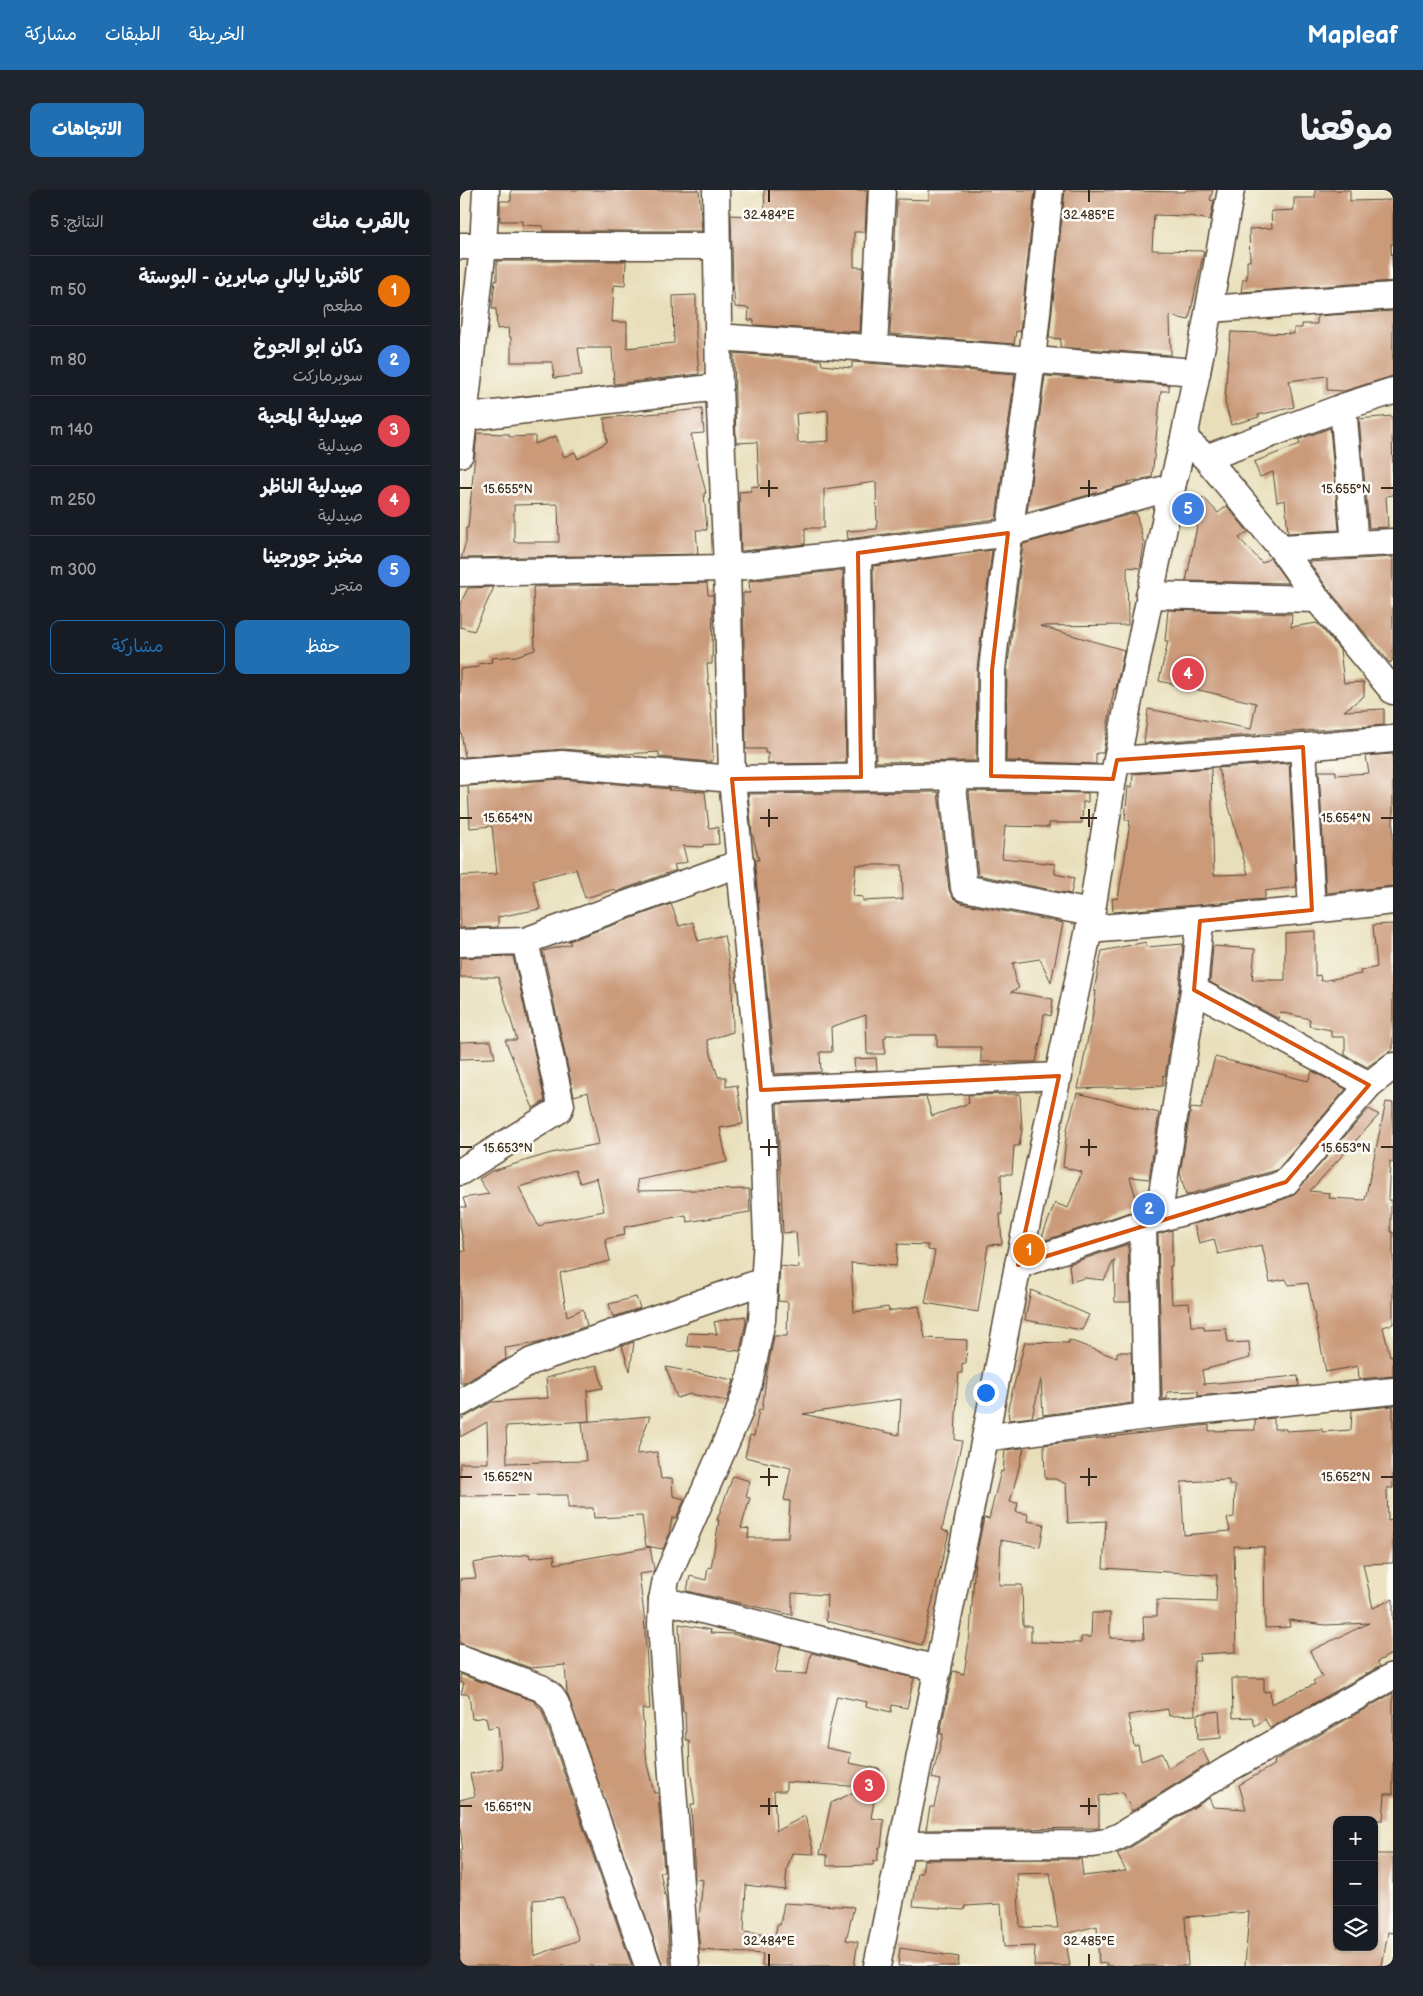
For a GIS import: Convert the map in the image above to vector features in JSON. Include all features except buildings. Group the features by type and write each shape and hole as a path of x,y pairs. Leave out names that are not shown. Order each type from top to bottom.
{"street":[{"path":"460,454 471,246 486,190"},
{"path":"686,1966 662,1635 662,1600 666,1579 738,1415 750,1383 762,1320 768,1216 761,1090 742,863 732,779 727,568 719,387 716,190"},
{"path":"874,348 882,190"},
{"path":"991,776 992,670 1008,534 1032,360 1050,190"},
{"path":"877,1966 985,1438 1018,1265 1090,921 1115,769 1172,487 1184,438 1232,190"},
{"path":"471,246 716,246"},
{"path":"1209,309 1393,296"},
{"path":"718,337 1197,372"},
{"path":"462,418 719,387"},
{"path":"1206,458 1343,407 1393,391"},
{"path":"1343,407 1355,544"},
{"path":"1184,438 1206,458 1281,548 1317,599 1393,691"},
{"path":"460,573 727,568 858,553 1008,534 1172,487"},
{"path":"1281,548 1393,542"},
{"path":"858,553 861,777"},
{"path":"1150,595 1317,599"},
{"path":"460,772 562,764 732,779 991,776 1115,769 1303,747 1393,739"},
{"path":"1303,747 1312,910"},
{"path":"952,777 964,888 1090,921 1200,921 1393,901"},
{"path":"460,943 525,941 742,863"},
{"path":"1147,1416 1151,1221 1194,990 1200,921"},
{"path":"460,1172 558,1110 561,1105 525,941"},
{"path":"1194,990 1370,1085"},
{"path":"1018,1265 1151,1221 1286,1182 1370,1085 1393,1066"},
{"path":"761,1090 1059,1076"},
{"path":"460,1404 532,1361 764,1282"},
{"path":"985,1438 1147,1416 1393,1391"},
{"path":"662,1600 938,1669"},
{"path":"460,1658 541,1688 551,1696 556,1704 648,1966"},
{"path":"903,1845 1093,1844 1106,1842 1120,1836 1228,1769 1393,1676"}],"highlighted area":[{"path":"1008,533 992,670 991,776 1113,779 1117,760 1303,747 1312,910 1200,921 1194,990 1369,1085 1286,1182 1018,1265 1059,1076 761,1090 732,779 861,777 858,553"}],"place":[{"name":"مخبز جورجينا","path":"1188,509"},
{"name":"صيدلية الناظر","path":"1188,674"},
{"name":"دكان ابو الجوخ","path":"1149,1209"},
{"name":"كافتريا ليالي صابرين - البوستة","path":"1029,1250"},
{"name":"صيدلية المحبة","path":"869,1786"}]}
